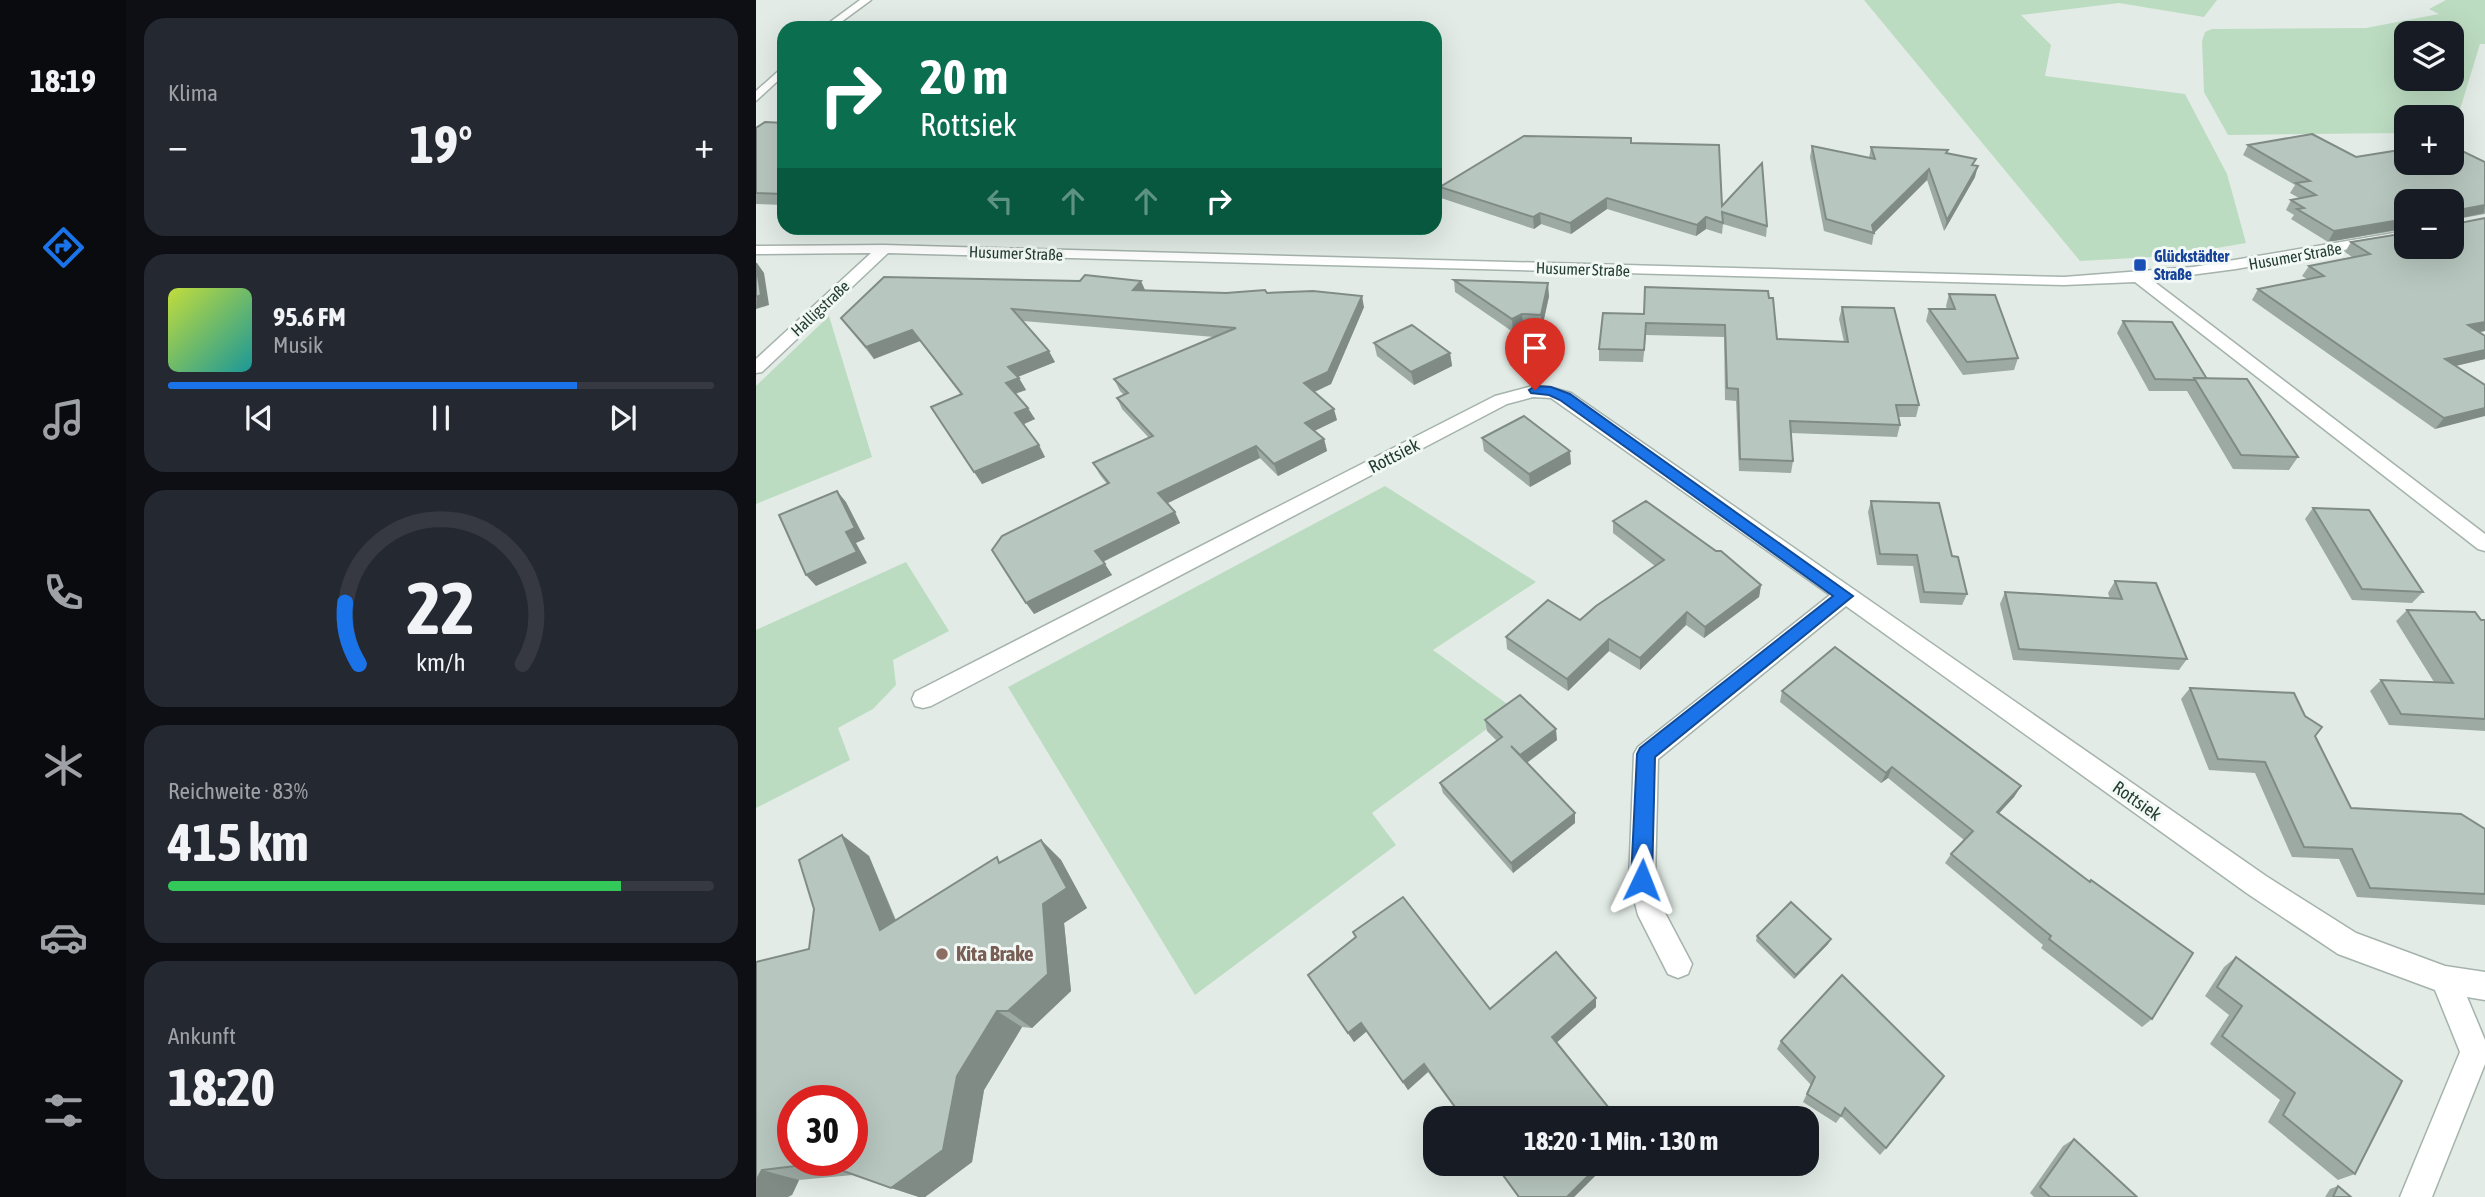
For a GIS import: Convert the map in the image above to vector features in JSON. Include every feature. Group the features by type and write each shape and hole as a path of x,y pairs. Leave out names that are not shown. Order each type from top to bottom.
{"street":[{"path":"837,21 866,0"},
{"path":"756,98 777,76"},
{"name":"Husumer Straße","path":"756,250 884,249 2026,281 2138,277 2272,261 2394,237"},
{"name":"Halligstraße","path":"756,368 884,249"},
{"path":"2138,277 2485,544"},
{"name":"Rottsiek","path":"923,699 1501,400 1517,393 1551,391 1565,397 2257,886 2348,944 2445,980 2485,986"},
{"path":"1678,964 1652,915 1642,880 1646,754 1845,596"},
{"path":"2416,1197 2475,1052 2445,980"}],"green space":[{"path":"1864,0 2217,0 2204,17 2119,3 2021,15 2051,45 2045,76 2185,94 2227,174 2246,243 2169,256 2080,261"},
{"path":"2446,0 2485,0 2485,44 2480,44 2461,105 2394,105 2394,133 2228,135 2204,92 2202,41 2205,32 2212,29 2366,28 2394,23 2394,91 2464,91 2464,21 2402,21 2439,14 2429,9"},
{"path":"829,316 872,457 756,504 756,386"},
{"path":"1385,486 1536,582 1433,650 1514,709 1372,813 1396,845 1195,995 1008,687"},
{"path":"906,562 949,631 893,660 896,685 873,709 838,728 850,760 756,808 756,630"}],"building":[{"path":"765,122 777,123 777,194 756,193 756,128"},
{"path":"2312,134 2356,157 2394,151 2394,175 2464,175 2464,152 2485,162 2485,205 2464,209 2464,189 2394,189 2394,221 2334,231 2297,209 2304,208 2291,200 2316,195 2296,183 2310,181 2248,145"},
{"path":"1524,136 1631,138 1631,143 1719,145 1722,206 1762,163 1767,226 1722,212 1723,223 1706,217 1697,225 1607,198 1570,223 1540,213 1533,217 1442,186"},
{"path":"1812,146 1875,159 1871,147 1948,150 1946,153 1976,159 1972,165 1978,166 1947,220 1929,169 1872,225 1874,233 1826,219"},
{"path":"2485,218 2485,322 2468,325 2485,336 2485,350 2445,359 2485,385 2485,408 2444,418 2258,289 2324,276 2309,266 2370,254 2351,242 2394,235 2394,259 2464,259 2464,222"},
{"path":"756,263 761,295 756,297"},
{"path":"1085,275 1141,281 1133,290 1226,293 1265,290 1267,293 1313,291 1362,296 1328,372 1304,383 1334,409 1305,423 1324,439 1274,464 1256,446 1158,493 1175,512 1095,551 1105,564 1026,603 992,550 1002,536 1109,483 1093,463 1153,436 1117,398 1128,393 1114,379 1236,328 1012,309 1049,351 1008,367 1019,378 1006,383 1028,408 1015,413 1039,445 974,472 931,407 962,394 912,330 866,347 841,318 884,277 1080,281"},
{"path":"1454,280 1548,283 1541,315 1522,314 1512,319"},
{"path":"1645,287 1768,291 1769,298 1773,298 1777,339 1848,342 1842,307 1894,308 1919,405 1896,405 1900,425 1790,421 1793,461 1740,459 1738,389 1727,388 1725,325 1646,323 1644,350 1599,349 1603,313 1644,314"},
{"path":"1949,294 1995,295 2018,358 1967,362 1929,309 1955,309"},
{"path":"2123,321 2172,322 2207,379 2155,379"},
{"path":"1412,325 1450,353 1411,372 1374,343"},
{"path":"2194,378 2247,379 2298,457 2241,455"},
{"path":"1524,416 1570,451 1529,474 1482,438"},
{"path":"837,491 855,528 846,532 857,552 806,575 779,515"},
{"path":"1646,501 1716,551 1721,551 1761,585 1705,627 1687,612 1640,658 1609,639 1567,679 1506,637 1548,600 1580,620 1664,560 1613,521"},
{"path":"1871,501 1939,503 1952,556 1958,557 1967,594 1924,592 1917,555 1880,554"},
{"path":"2313,508 2369,510 2423,592 2362,589"},
{"path":"2115,581 2156,583 2187,659 2019,649 2005,592 2122,599"},
{"path":"2407,610 2475,612 2481,620 2485,620 2485,719 2401,714 2381,680 2453,683"},
{"path":"1835,647 2021,786 1997,812 2090,882 2091,880 2193,953 2152,1019 2049,939 2051,936 1951,854 1973,831 1892,767 1886,773 1782,691"},
{"path":"2190,688 2294,693 2305,716 2322,727 2315,736 2351,808 2461,814 2485,829 2485,894 2370,888 2352,849 2304,847 2265,762 2218,759"},
{"path":"1520,695 1556,729 1520,755 1511,746 1575,813 1511,863 1440,783 1502,737 1485,720"},
{"path":"842,835 880,930 997,857 999,863 1041,840 1067,888 1043,904 1048,974 1008,1011 997,1011 957,1076 943,1150 891,1188 857,1176 868,1176 868,1085 777,1085 777,1168 762,1170 756,1181 756,962 809,949 814,909 799,860"},
{"path":"1403,897 1490,1009 1556,952 1596,998 1552,1037 1607,1106 1454,1106 1424,1064 1403,1082 1361,1023 1348,1033 1308,975 1356,937 1353,932"},
{"path":"1791,902 1831,939 1796,975 1757,936"},
{"path":"2236,957 2402,1081 2355,1174 2283,1115 2295,1093 2222,1036 2242,1006 2217,987"},
{"path":"1842,975 1944,1076 1886,1148 1845,1108 1841,1116 1807,1094 1815,1077 1781,1041"},
{"path":"2074,1139 2137,1197 2050,1197 2040,1187"},
{"path":"1504,1176 1588,1176 1567,1197 1519,1197"},
{"path":"2338,1186 2351,1197 2333,1197"}],"place":[{"name":"Glückstädter Straße","path":"2140,265"},
{"name":"Kita Brake","path":"942,954"}],"route":[{"path":"1535,390 1551,391 1565,397 1845,596 1646,754 1642,880"}]}
